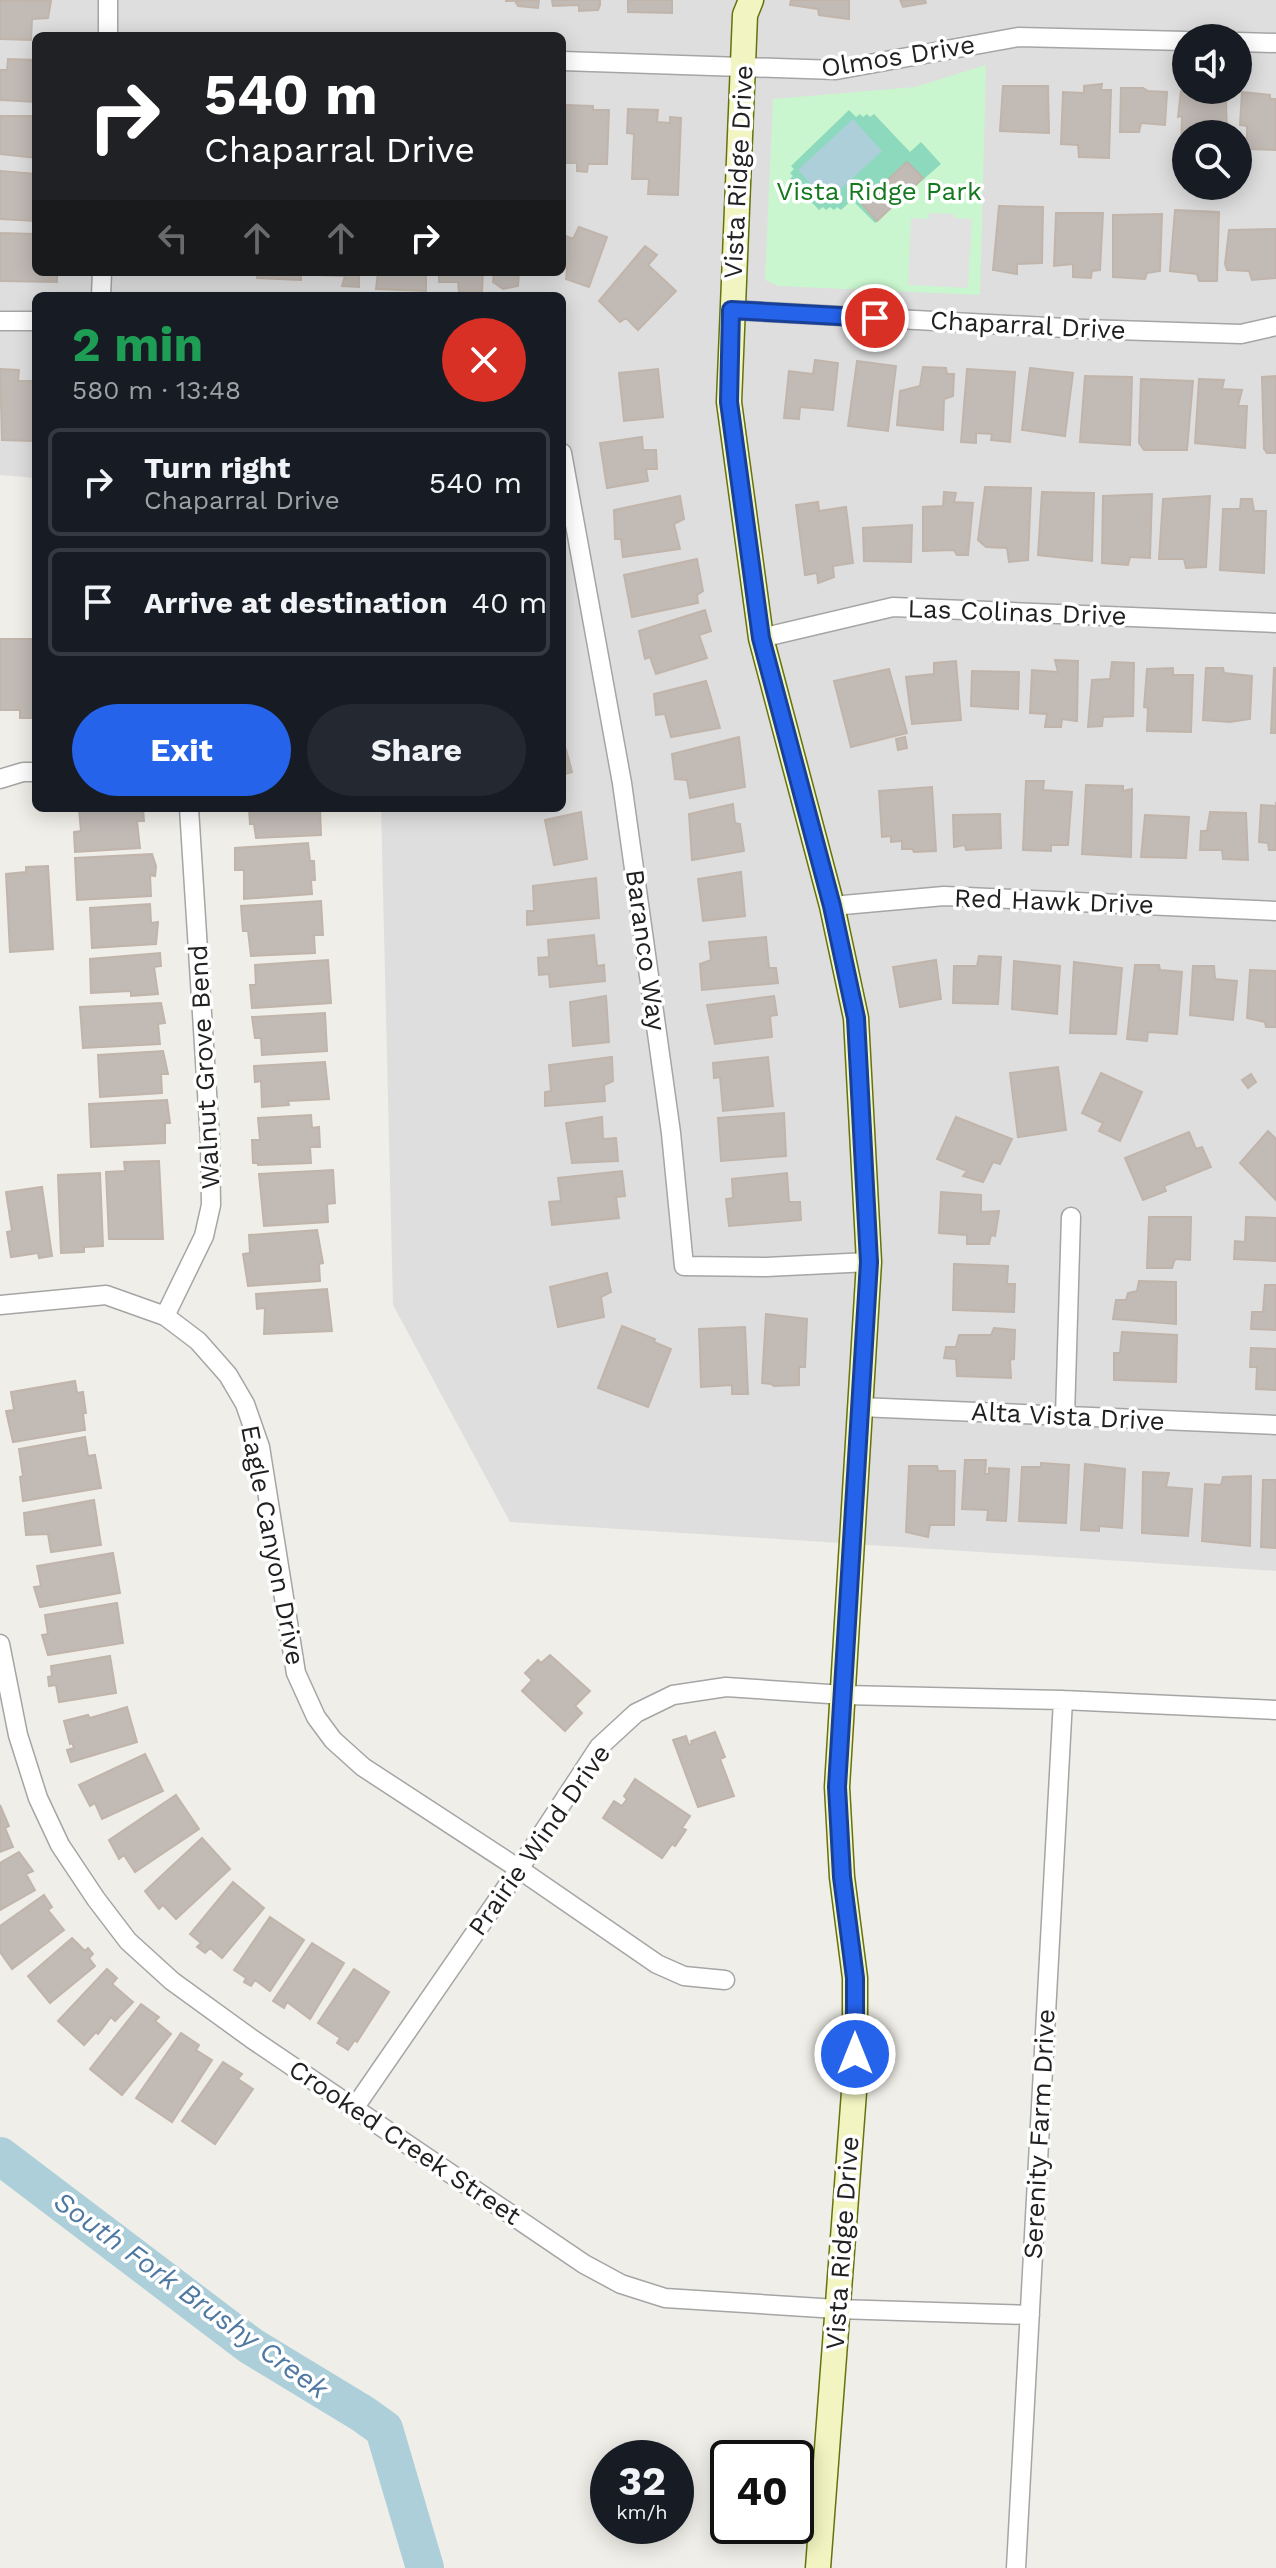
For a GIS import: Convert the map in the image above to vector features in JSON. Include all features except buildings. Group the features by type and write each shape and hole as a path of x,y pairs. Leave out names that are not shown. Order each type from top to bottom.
{"street":[{"path":"108,0 108,32"},
{"name":"Vista Ridge Drive","path":"745,5 729,402 761,638 832,906 856,1018 869,1262 837,1787 842,1877 855,1978 855,2065 818,2568"},
{"name":"Olmos Drive","path":"566,61 836,70 1018,37 1172,41"},
{"path":"1252,42 1276,43"},
{"name":"Chaparral Drive","path":"731,310 1241,334 1276,326"},
{"path":"0,321 32,321"},
{"name":"Baranco Way","path":"566,475 622,783 671,1133 684,1266 766,1267 869,1262"},
{"name":"Las Colinas Drive","path":"761,638 893,607 1276,623"},
{"path":"0,779 32,772"},
{"name":"Walnut Grove Bend","path":"165,1316 200,1247 211,1205 210,1140 189,812"},
{"name":"Red Hawk Drive","path":"832,906 944,896 1276,911"},
{"path":"1065,1416 1071,1217"},
{"name":"Eagle Canyon Drive","path":"0,1305 106,1295 165,1316 198,1341 228,1375 245,1404 260,1447 296,1673 316,1717 333,1740 363,1767 657,1964 684,1976 725,1980"},
{"name":"Alta Vista Drive","path":"860,1407 1276,1425"},
{"name":"Crooked Creek Street","path":"0,1644 18,1735 38,1798 60,1845 128,1941 172,1981 584,2264 621,2284 665,2298 837,2309 1030,2315"},
{"name":"Prairie Wind Drive","path":"355,2107 599,1747 636,1713 673,1695 726,1687 844,1695 1063,1700 1276,1710"},
{"name":"Serenity Farm Drive","path":"1016,2568 1063,1700"}],"shaded area":[{"path":"0,0 1276,0 1276,1571 510,1522 393,1305 381,812 566,812 566,292 32,292 32,478 0,475"},
{"path":"929,213 954,214 954,218 972,219 968,288 908,285 911,218 929,219"}],"green space":[{"name":"Vista Ridge Park","path":"986,65 980,295 778,286 765,280 773,99 915,87"},
{"path":"849,110 856,117 874,114 910,152 921,142 941,164 904,196 901,193 893,200 896,203 875,223 852,200 841,210 830,207 826,210 823,207 819,210 790,179 794,169 791,166"}],"water":[{"path":"853,119 882,151 827,202 798,170"}],"waterway":[{"name":"South Fork Brushy Creek","path":"0,2156 251,2346 384,2429 425,2568"}],"route":[{"path":"855,2054 855,1978 842,1877 837,1787 869,1262 856,1018 832,906 761,638 729,402 731,310 875,318"}]}
